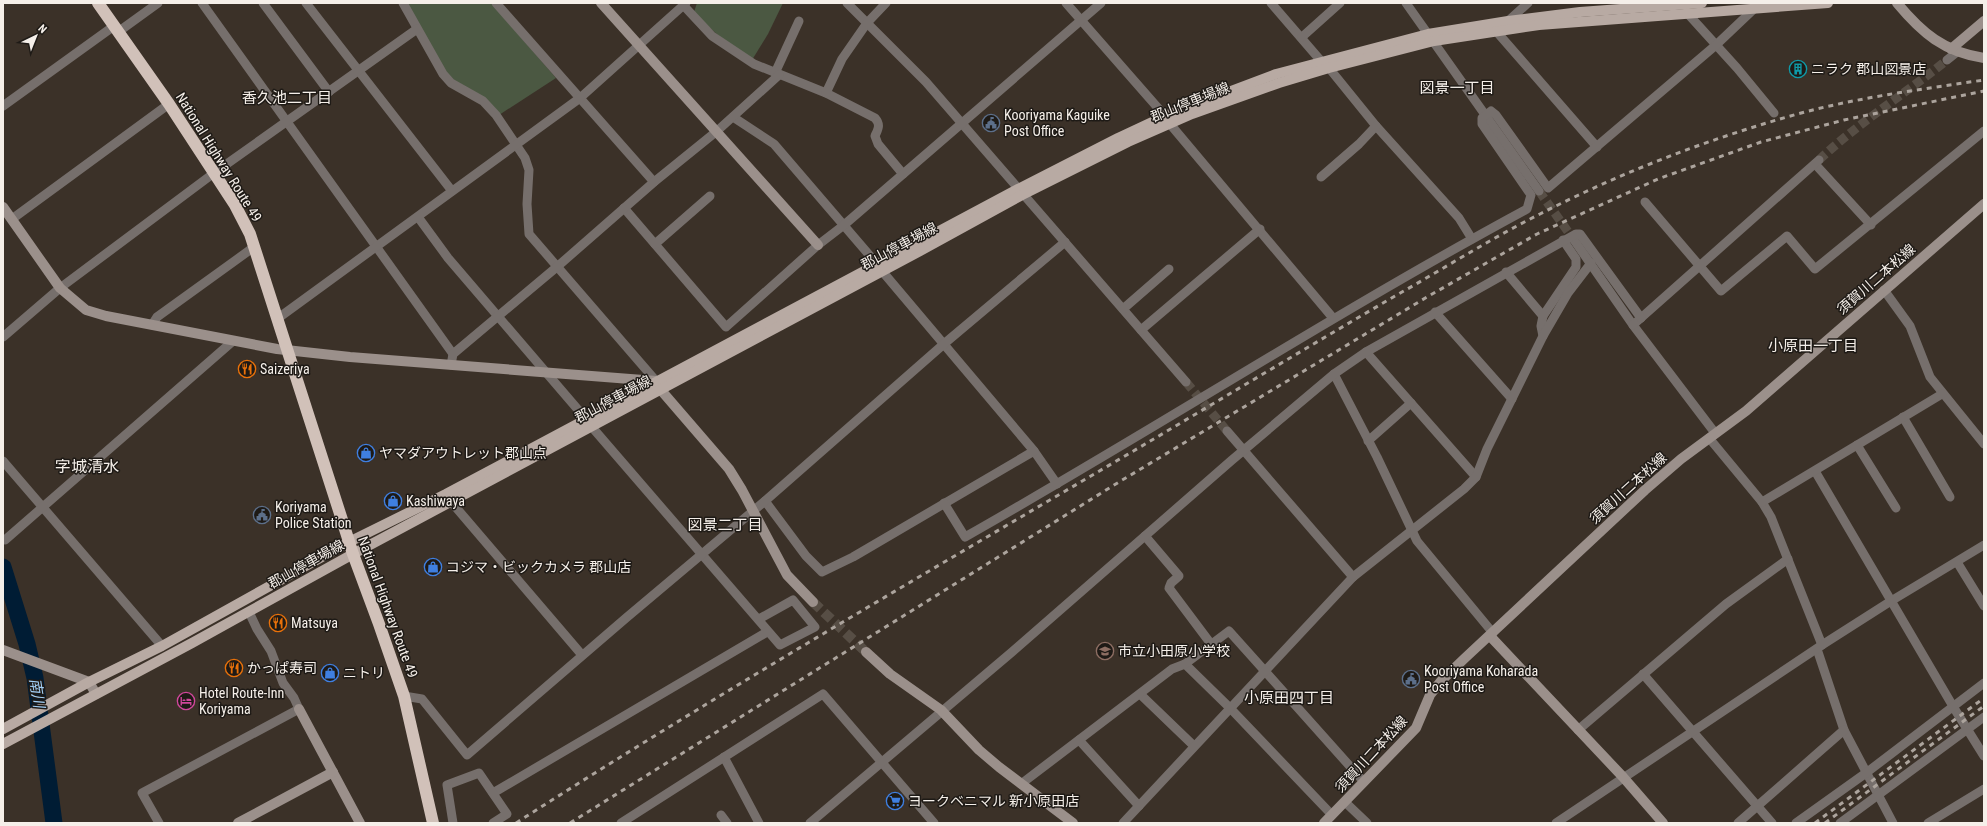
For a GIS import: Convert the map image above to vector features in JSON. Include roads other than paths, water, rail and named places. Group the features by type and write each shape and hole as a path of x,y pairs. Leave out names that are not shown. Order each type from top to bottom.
{"highway":[{"name":"National Highway Route 49","path":"98,3 169,104 241,215 254,247 288,350 352,554 380,624 404,696 433,823"}],"main road":[{"name":"郡山停車場線","path":"3,744 249,612 448,498 879,268 1118,138 1168,120 1276,74 1325,64 1431,38 1508,21 1580,12 1702,3"},
{"name":"郡山停車場線","path":"1431,38 1539,25 1828,3"},
{"name":"郡山停車場線","path":"3,729 89,682 162,646 349,542 448,498"}],"street":[{"path":"3,106 116,29 158,3"},
{"path":"202,3 453,354"},
{"path":"263,3 329,92"},
{"path":"306,3 452,191"},
{"path":"403,3 443,74 451,83 483,101 496,115 518,145 529,170 527,210 529,234 558,266 729,469 753,510 787,575 813,602"},
{"path":"496,3 654,182"},
{"path":"602,3 818,245"},
{"path":"848,3 926,82 1186,382"},
{"path":"826,93 842,59 867,22 886,3"},
{"path":"1066,3 1168,120 1333,318"},
{"path":"624,208 726,328 818,245 904,174 1101,3"},
{"path":"1271,3 1302,37 1376,126 1458,218 1472,239"},
{"path":"1302,37 1340,3"},
{"path":"1406,3 1539,191"},
{"path":"1508,21 1528,3"},
{"path":"1897,3 1918,26 1954,51 1984,58"},
{"path":"277,319 452,191 518,145 580,98 685,4 700,24 722,43 754,64 826,93 875,118 878,122 879,128 875,136 878,144 904,174"},
{"path":"944,503 965,537 1057,484 1333,318 1527,209 1539,191 1596,147 1716,45 1755,8"},
{"path":"1688,14 1774,112"},
{"path":"451,365 453,354 558,266 654,182 717,131 777,74 799,21"},
{"path":"1947,60 1984,21"},
{"path":"3,337 60,288 214,173 418,28"},
{"path":"1496,31 1596,147"},
{"path":"12,219 169,104"},
{"path":"733,117 774,144 945,344 1034,451 1057,484"},
{"path":"1321,177 1359,144 1376,126"},
{"path":"1644,202 1721,291 1787,236 1815,269 1899,202 1910,190 1984,131"},
{"path":"1637,322 1817,162 1870,225"},
{"path":"655,244 710,196"},
{"name":"須賀川二本松線","path":"1324,823 1416,728 1430,695 1441,681 1491,634 1645,490 1712,436 1746,411 1984,204"},
{"path":"3,207 60,288 86,310 152,325 288,350 546,373 658,385"},
{"path":"418,217 448,258 759,619 767,632 780,645 815,627 793,600 759,619"},
{"path":"1141,330 1260,229"},
{"path":"810,823 882,763 941,710 1012,652 1334,374 1366,352 1576,234 1580,234 1712,436 1762,502 1771,517 1788,559 1819,647 1844,730 1893,823"},
{"path":"1543,336 1540,326 1543,316 1576,267 1576,258 1563,240"},
{"path":"1574,240 1637,322"},
{"path":"404,696 422,699 467,756 582,655 765,501 945,344 1065,242"},
{"path":"152,325 157,317 254,247"},
{"path":"1123,823 1353,577 1464,489 1476,477 1543,336 1568,293 1591,263"},
{"path":"1124,309 1169,269"},
{"path":"1506,272 1543,316"},
{"path":"1884,290 1910,326 1930,377 1942,394 1984,444"},
{"path":"1436,312 1512,399"},
{"path":"5,540 233,341"},
{"path":"1366,352 1411,404 1443,437 1476,477"},
{"path":"1334,374 1417,541 1491,634 1623,777 1663,823"},
{"path":"1762,502 1942,394"},
{"path":"1368,441 1411,404"},
{"path":"1903,417 1950,497"},
{"path":"1227,431 1245,450 1353,577"},
{"path":"1857,445 1896,508"},
{"path":"765,501 806,556 822,572 853,557 1034,451"},
{"path":"3,461 162,646"},
{"path":"1815,471 1954,708 1984,756"},
{"path":"448,498 582,655"},
{"path":"1145,536 1179,576 1171,583 1169,588 1211,644"},
{"path":"1556,823 1819,647 1891,601 1984,545"},
{"path":"1578,730 1726,604 1788,559"},
{"path":"1957,562 1984,606"},
{"path":"249,612 257,629 271,651 283,683 294,698 360,823"},
{"path":"1021,784 1172,669 1185,664 1229,631 1264,672 1364,782"},
{"path":"493,793 767,632"},
{"path":"3,650 89,682 96,694"},
{"path":"866,652 890,674 941,710 979,750 1021,784 1074,823"},
{"path":"1185,664 1230,708 1332,815"},
{"path":"1642,674 1758,805 1772,823"},
{"path":"1796,823 1954,708 1984,683"},
{"path":"621,823 823,694 934,823"},
{"path":"1140,694 1194,746"},
{"path":"159,823 142,793 299,709"},
{"path":"1840,823 1984,717"},
{"path":"1738,823 1844,730"},
{"path":"1079,740 1138,806"},
{"path":"724,757 759,823"},
{"path":"238,823 333,772"},
{"path":"453,823 448,785 479,773 507,814 493,823"},
{"path":"1928,823 1984,789"},
{"path":"1345,802 1367,823"},
{"path":"721,815 727,823"}],"waterway":[{"name":"南川","path":"3,567 27,644 35,678 54,823"}],"tunnel":[{"path":"1819,160 1834,146 1947,60"},
{"path":"1539,191 1574,240"},
{"path":"1186,382 1227,431"},
{"path":"813,602 866,652"}],"railway":[{"path":"516,823 821,635 1395,296 1540,214 1628,173 1688,149 1749,128 1830,106 1907,91 1984,80"},
{"path":"570,823 1119,482 1427,297 1537,234 1658,179 1761,142 1844,120 1984,91"},
{"path":"1815,823 1984,698"},
{"path":"1825,823 1984,706"}],"place":[{"name":"ニラク 郡山図景店","path":"1798,69"},
{"name":"Kooriyama Kaguike Post Office","path":"991,123"},
{"name":"Saizeriya","path":"247,369"},
{"name":"ヤマダアウトレット郡山点","path":"366,453"},
{"name":"Kashiwaya","path":"393,501"},
{"name":"Koriyama Police Station","path":"262,515"},
{"name":"コジマ・ビックカメラ 郡山店","path":"433,567"},
{"name":"Matsuya","path":"278,623"},
{"name":"市立小田原小学校","path":"1105,651"},
{"name":"かっぱ寿司","path":"234,668"},
{"name":"ニトリ","path":"330,673"},
{"name":"Kooriyama Koharada Post Office","path":"1411,679"},
{"name":"Hotel Route-Inn Koriyama","path":"186,701"},
{"name":"ヨークベニマル 新小原田店","path":"895,801"}],"district":[{"name":"図景一丁目","path":"1457,88"},
{"name":"香久池二丁目","path":"287,98"},
{"name":"小原田一丁目","path":"1813,346"},
{"name":"字城清水","path":"87,466"},
{"name":"図景二丁目","path":"725,525"},
{"name":"小原田四丁目","path":"1289,698"}]}
